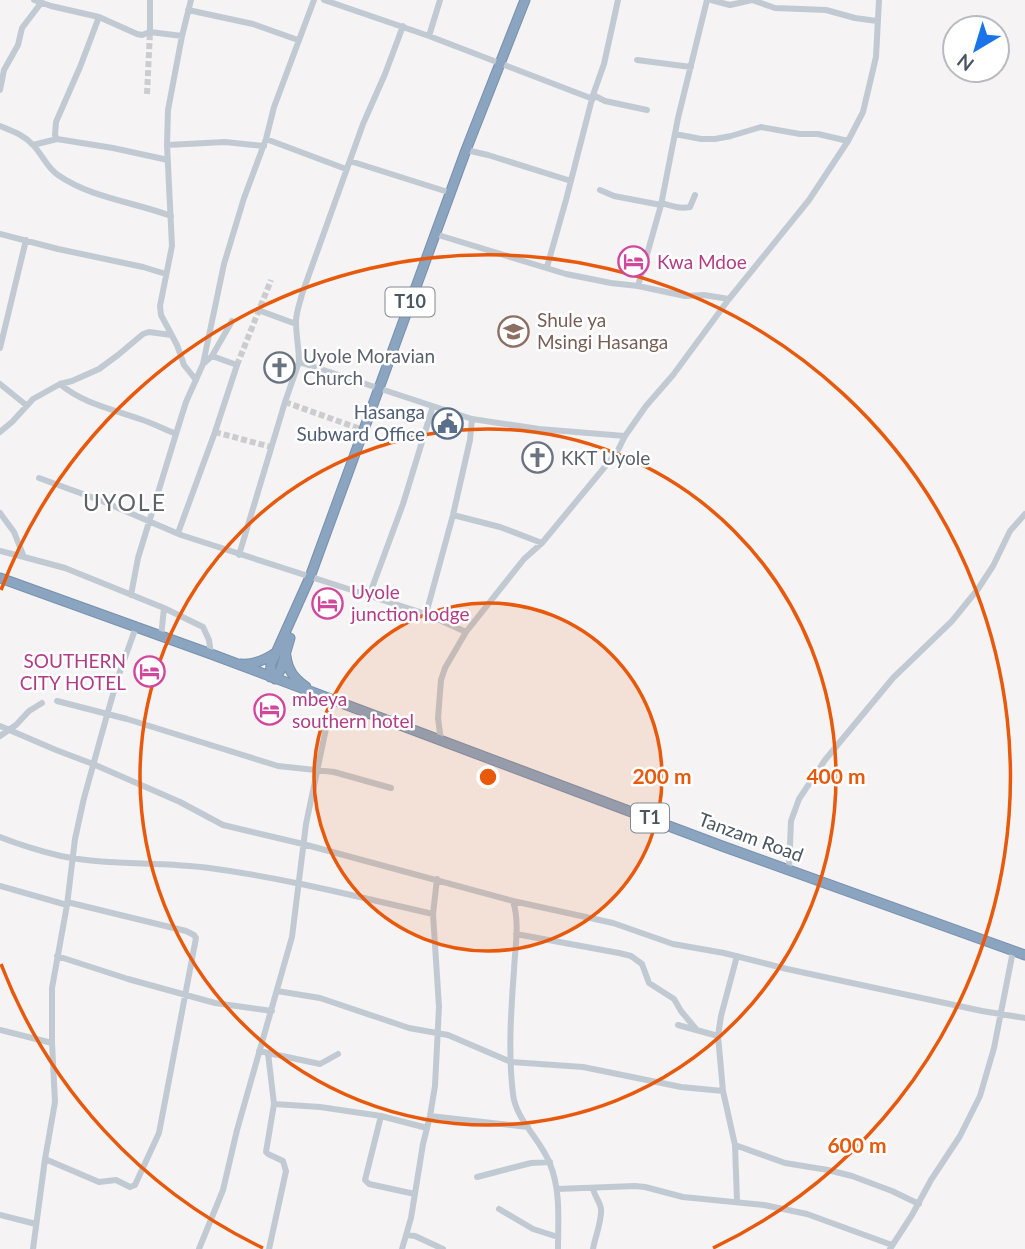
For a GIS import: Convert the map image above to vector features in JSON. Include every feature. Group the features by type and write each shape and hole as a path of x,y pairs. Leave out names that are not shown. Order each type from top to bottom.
{"highway":[{"name":"T10","path":"273,678 281,669 282,651 298,606 466,150 525,0"},
{"name":"T1","path":"0,578 273,678"},
{"path":"236,664 254,663 282,651 293,676 310,692"},
{"name":"Tanzam Road","path":"273,678 1025,955"}],"street":[{"path":"150,0 150,32"},
{"path":"191,0 167,116 172,246 160,310 187,371 195,380"},
{"path":"131,595 138,558 176,433 203,364 223,264 265,142 274,107 314,0"},
{"path":"324,0 403,26 593,97 647,110"},
{"path":"429,36 440,0"},
{"path":"547,267 604,64 618,0"},
{"path":"638,286 661,204 675,134 709,0 730,5 752,1 775,8 826,10 877,21"},
{"path":"441,741 438,718 441,680 466,632 524,559 542,543 608,463 646,406 809,200 848,141 863,112 876,57 879,0"},
{"path":"0,90 4,70 18,44 22,28 37,2 99,17 137,34 150,32 182,36"},
{"path":"188,9 253,24 298,40"},
{"path":"57,139 56,122 99,17"},
{"path":"239,555 299,362 296,324 302,294 346,169 386,75 403,26"},
{"path":"637,60 691,67"},
{"path":"0,126 19,134 33,145 55,174 118,201 171,216"},
{"path":"675,134 715,139 761,127 800,134 818,134 848,141"},
{"path":"33,145 57,139 168,160"},
{"path":"167,145 265,142 346,169"},
{"path":"466,150 571,181"},
{"path":"350,160 451,193"},
{"path":"600,190 614,196 687,208 691,207 695,195"},
{"path":"0,234 166,274"},
{"path":"435,234 611,284 638,286 685,296 705,295 729,299"},
{"path":"0,348 26,240"},
{"path":"258,310 296,324"},
{"path":"203,364 212,356 232,321"},
{"path":"0,432 26,405 46,390 99,369 146,332 171,335"},
{"path":"178,533 237,365 212,356"},
{"path":"299,362 472,419 539,429 625,436"},
{"path":"0,384 26,405"},
{"path":"60,384 97,405 176,433"},
{"path":"369,596 403,504 433,406"},
{"path":"426,614 453,515 470,440 472,419"},
{"path":"39,478 178,533 426,614 466,632"},
{"path":"0,513 14,532 24,557"},
{"path":"789,870 791,821 799,799 811,780 893,678 951,621 978,589 1010,531 1025,514"},
{"path":"453,515 500,527 542,543"},
{"path":"0,551 65,568 164,608 203,627 211,654"},
{"path":"161,637 164,608"},
{"path":"33,1249 55,1102 52,988 80,813 118,677 136,628"},
{"path":"199,1249 223,1190 237,1130 292,937 309,807 332,700"},
{"path":"57,701 127,719 278,766 342,774 391,788"},
{"path":"0,736 41,703"},
{"path":"0,726 180,802 223,825 513,901 613,922 679,946 1025,1018"},
{"path":"0,837 22,846 73,858 193,866 298,883 433,914"},
{"path":"402,1249 435,1086 439,1007 433,914 437,879"},
{"path":"0,896 2,887 189,932 196,938 159,1133 135,1185 130,1187 116,1180 99,1182 45,1159"},
{"path":"513,901 516,914 510,1026 513,1097 515,1107 550,1162 557,1189 558,1249"},
{"path":"516,934 631,956 644,966 651,985 674,999 696,1029"},
{"path":"557,1189 645,1187 683,1198 764,1205 807,1214 891,1247 971,1117 980,1096 994,1048 1013,951"},
{"path":"57,956 186,995 229,1006 272,1011"},
{"path":"737,956 718,1035 723,1091 735,1145 737,1201"},
{"path":"277,991 320,998 409,1028 449,1035 511,1062 583,1067 681,1087 723,1091"},
{"path":"678,1025 718,1035"},
{"path":"0,1030 52,1043"},
{"path":"259,1051 320,1064 338,1054"},
{"path":"268,1053 274,1104 266,1152 284,1161 286,1171 269,1249"},
{"path":"274,1104 320,1107 381,1116 427,1128"},
{"path":"381,1116 365,1180 369,1184 415,1194"},
{"path":"430,1116 528,1127"},
{"path":"735,1145 785,1163 852,1176 919,1204"},
{"path":"477,1177 531,1163 550,1162"},
{"path":"593,1188 601,1211 593,1249"},
{"path":"499,1209 533,1229 558,1237"},
{"path":"0,1215 36,1224"},
{"path":"407,1234 443,1249"}],"tunnel":[{"path":"147,94 150,32"},
{"path":"237,365 271,280"},
{"path":"285,402 363,430"},
{"path":"215,432 271,447"}],"place":[{"name":"Kwa Mdoe","path":"634,262"},
{"name":"Shule ya Msingi Hasanga","path":"514,331"},
{"name":"Uyole Moravian Church","path":"280,367"},
{"name":"Hasanga Subward Office","path":"448,423"},
{"name":"KKT Uyole","path":"538,458"},
{"name":"Uyole junction lodge","path":"328,603"},
{"name":"SOUTHERN CITY HOTEL","path":"149,672"},
{"name":"mbeya southern hotel","path":"269,710"}],"district":[{"name":"UYOLE","path":"125,503"}]}
